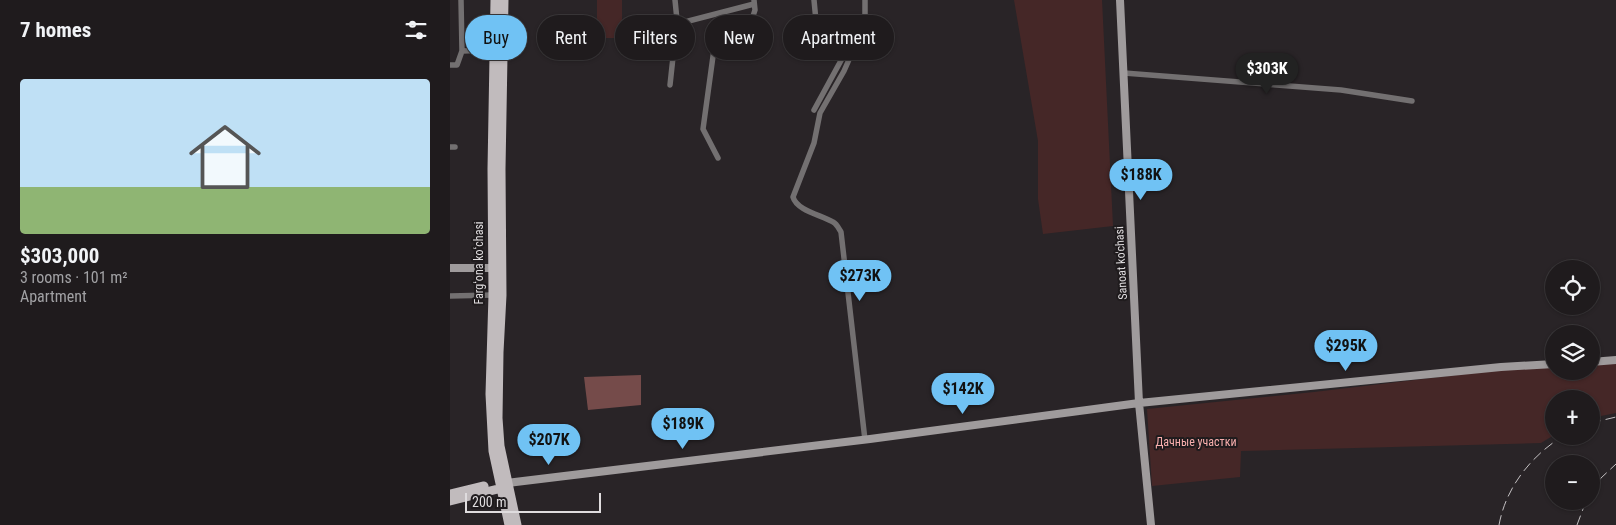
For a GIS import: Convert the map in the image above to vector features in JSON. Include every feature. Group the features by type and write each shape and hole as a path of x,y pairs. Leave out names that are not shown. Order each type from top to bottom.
{"main road":[{"name":"Fargʻona koʻchasi","path":"495,0 495,15"},
{"name":"Fargʻona koʻchasi","path":"504,0 497,268 498,410 503,486 509,525"},
{"name":"Sanoat ko'chasi","path":"1120,0 1140,404 1151,525"},
{"name":"Fargʻona koʻchasi","path":"494,60 492,169 497,268 492,295 490,361 491,431 492,451 517,525"},
{"path":"450,268 497,268"},
{"path":"1600,361 1616,360"},
{"path":"450,501 503,486 578,474 790,450 1140,404 1501,367 1545,365"},
{"path":"450,494 489,484 503,486"}],"street":[{"path":"450,64 457,64 462,51 461,0"},
{"path":"675,0 676,15"},
{"path":"814,0 815,15"},
{"path":"865,0 865,18 855,46 844,71 820,113 814,143 793,197 793,200 815,215 834,223 841,232 865,440"},
{"path":"695,19 754,2 755,10 747,34 714,50 703,129 718,158"},
{"path":"670,85 673,60"},
{"path":"814,110 841,60"},
{"path":"1124,73 1341,90 1412,101"},
{"path":"450,296 492,295"}],"green space":[{"path":"597,0 622,0 622,15 615,15 615,38 605,38 605,15 597,15"},
{"path":"1014,0 1102,0 1113,226 1043,234 1038,199 1038,141"},
{"name":"Дачные участки","path":"1616,361 1616,413 1600,416 1600,390 1545,390 1545,441 1541,443 1241,451 1240,477 1152,486 1147,409 1314,392 1545,364 1545,380 1600,380 1600,362"}],"shaded area":[{"path":"641,375 641,405 588,410 584,377"}],"railway":[{"path":"1600,421 1616,417"},
{"path":"1499,525 1502,511 1514,485 1531,463 1550,445"},
{"path":"1600,479 1616,464"},
{"path":"1577,525 1583,510"}]}
